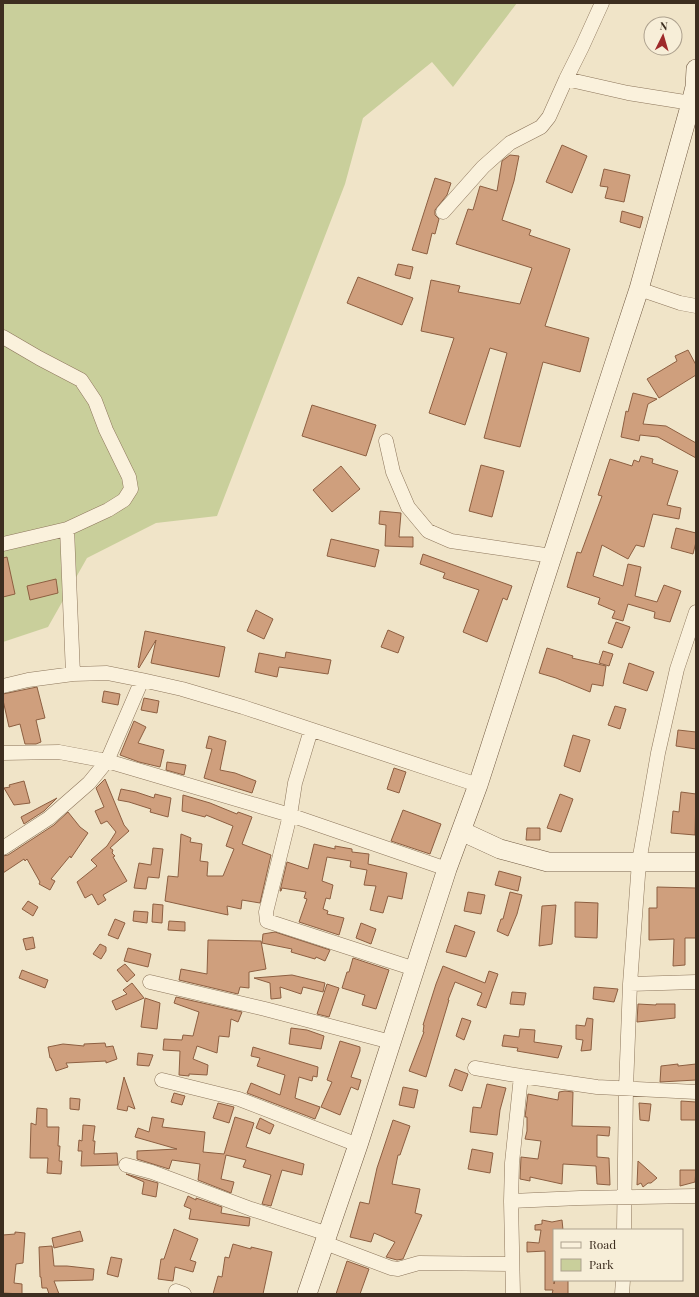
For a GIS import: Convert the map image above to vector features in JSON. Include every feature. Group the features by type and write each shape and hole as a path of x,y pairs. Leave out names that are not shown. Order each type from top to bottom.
{"main road":[{"path":"307,1294 327,1239 392,1042 447,869 478,785 639,289 695,86"},
{"path":"461,832 500,849 548,862 696,862"}],"street":[{"path":"443,212 483,167 510,143 541,127 549,117 602,3"},
{"path":"566,79 628,93 695,86"},
{"path":"639,289 680,303 696,306"},
{"path":"3,337 81,380 95,401 106,430 129,477 131,489 124,500 108,510 67,529 3,544"},
{"path":"386,441 393,472 408,507 428,531 450,541 552,556"},
{"path":"67,529 73,674"},
{"path":"624,1229 626,1088 630,984 639,862 658,753 677,669 696,612"},
{"path":"3,686 28,680 73,674 107,673 142,680 182,689 243,707 478,785"},
{"path":"3,848 49,818 89,783 107,761 142,680"},
{"path":"311,730 295,783 290,815 266,912 267,921 415,969"},
{"path":"3,753 59,752 107,761 290,815 447,869"},
{"path":"150,982 266,1009 392,1042"},
{"path":"630,984 696,982"},
{"path":"475,1068 597,1087 696,1092"},
{"path":"513,1294 510,1201 512,1163 521,1076"},
{"path":"162,1080 238,1099 358,1145"},
{"path":"126,1165 152,1172 251,1209 327,1239 391,1268 398,1269 419,1263 512,1264"},
{"path":"510,1201 696,1196"},
{"path":"622,1294 623,1281"}],"green space":[{"path":"3,3 517,3 453,87 432,62 363,118 345,184 217,516 156,523 87,558 48,627 3,642"}],"building":[{"path":"562,145 587,156 572,193 546,182"},
{"path":"510,155 519,156 514,181 502,220 531,230 529,235 570,249 545,326 589,338 580,372 543,362 520,447 484,438 507,353 490,348 465,425 429,413 454,338 421,331 431,280 460,286 458,292 520,304 532,268 456,244 468,209 473,210 480,186 497,191 502,161"},
{"path":"604,169 630,175 624,202 605,198 608,187 600,186"},
{"path":"435,178 451,183 447,195 435,210 435,215 439,219 435,234 432,233 427,254 412,250"},
{"path":"622,211 643,217 640,228 620,222"},
{"path":"398,264 413,267 410,279 395,275"},
{"path":"358,277 413,298 402,325 347,303"},
{"path":"688,350 696,365 696,375 659,398 647,379 677,361 675,356"},
{"path":"633,393 657,399 648,404 643,424 666,426 696,443 696,458 658,437 640,435 639,441 621,437 626,411 628,412"},
{"path":"312,405 376,425 366,456 302,436"},
{"path":"641,456 653,459 652,463 678,471 667,505 681,508 679,519 653,514 644,547 636,545 628,559 602,545 593,576 623,586 628,564 641,567 635,596 657,602 664,585 681,591 670,622 654,618 655,612 628,604 623,621 612,618 615,611 598,604 600,598 567,587 577,552 581,553 602,496 598,495 610,459 632,466 634,460 639,462"},
{"path":"481,465 504,471 492,517 469,511"},
{"path":"341,466 360,489 332,512 313,490"},
{"path":"380,511 401,513 399,537 413,537 413,547 385,546 386,525 379,524"},
{"path":"676,528 696,533 696,542 693,554 671,548"},
{"path":"331,539 379,550 375,567 327,556"},
{"path":"423,554 512,586 507,600 503,598 487,642 463,632 479,590 443,578 445,573 420,564"},
{"path":"7,557 15,594 3,597 3,558"},
{"path":"56,579 58,593 30,600 27,586"},
{"path":"256,610 273,619 264,639 247,631"},
{"path":"616,622 630,627 622,648 608,643"},
{"path":"388,630 404,637 398,653 381,647"},
{"path":"145,631 225,647 219,677 151,663 156,640 139,668"},
{"path":"547,648 573,656 572,658 606,666 603,686 592,684 590,692 556,678 539,673"},
{"path":"603,651 613,654 609,666 599,663"},
{"path":"286,652 331,660 328,674 279,667 277,677 255,672 259,653 285,658"},
{"path":"629,663 654,672 647,691 623,683"},
{"path":"37,687 45,718 36,720 41,742 36,744 25,744 20,724 9,727 3,694"},
{"path":"104,691 120,694 118,705 102,702"},
{"path":"144,698 159,701 157,713 141,710"},
{"path":"615,706 626,709 620,729 608,725"},
{"path":"134,721 146,727 138,743 164,750 160,767 139,762 120,755"},
{"path":"678,730 696,732 696,749 676,746"},
{"path":"573,735 590,740 580,772 564,766"},
{"path":"209,736 226,741 220,770 235,773 256,781 252,793 204,778 212,749 206,748"},
{"path":"167,762 186,765 184,775 166,770"},
{"path":"394,768 406,772 399,793 387,789"},
{"path":"105,779 124,825 129,831 110,848 113,850 112,853 115,856 113,857 127,881 103,895 106,900 98,905 92,894 85,898 77,882 97,866 91,860 107,846 116,832 107,821 101,824 95,811 104,807 96,788"},
{"path":"24,781 30,803 14,805 4,788"},
{"path":"121,789 154,798 155,794 171,798 168,817 150,812 151,809 118,800"},
{"path":"681,792 696,794 695,835 671,833 673,811 679,812"},
{"path":"560,794 573,799 561,832 547,828"},
{"path":"183,795 210,803 237,814 238,812 252,817 242,844 271,855 260,903 242,900 241,909 227,906 228,915 165,901 168,876 178,877 181,834 191,838 190,842 202,844 200,861 208,862 207,876 223,876 234,849 226,846 233,826 206,815 205,817 182,811"},
{"path":"57,798 44,811 24,824 21,817"},
{"path":"403,810 441,824 430,854 391,841"},
{"path":"68,812 80,827 88,833 71,858 70,856 51,879 55,881 50,890 39,884 40,882 27,859 25,861 24,859 3,873 3,856 8,855 54,825"},
{"path":"527,828 540,828 540,840 526,840"},
{"path":"314,844 335,849 335,846 352,849 352,852 369,854 368,864 407,873 402,899 388,896 383,913 370,910 376,886 364,885 367,870 350,867 351,861 327,857 322,881 333,885 330,899 326,898 323,909 328,911 327,914 344,918 339,935 299,922 307,899 304,898 306,892 282,888 280,891 287,862 308,869"},
{"path":"153,848 163,849 159,878 148,877 146,889 134,888 139,863 151,865"},
{"path":"499,871 521,877 518,891 495,885"},
{"path":"657,887 696,888 696,938 685,938 685,965 673,966 674,939 649,940 649,908 657,908"},
{"path":"468,892 485,895 481,914 464,911"},
{"path":"510,892 522,895 517,914 508,936 497,931 501,919 503,919"},
{"path":"28,901 38,907 33,916 22,909"},
{"path":"575,902 598,903 597,938 575,937"},
{"path":"153,904 163,905 162,923 152,922"},
{"path":"556,905 552,944 539,946 542,906"},
{"path":"134,911 148,912 147,923 133,921"},
{"path":"115,919 125,923 118,939 108,935"},
{"path":"169,921 185,922 185,931 168,930"},
{"path":"361,923 376,929 371,944 356,938"},
{"path":"455,925 475,932 466,957 446,952"},
{"path":"275,932 330,950 325,961 316,957 315,959 291,952 292,949 262,943 263,934"},
{"path":"33,937 35,948 26,950 23,939"},
{"path":"208,940 261,941 266,969 249,972 249,988 240,987 238,994 179,980 181,969 207,974"},
{"path":"100,944 106,947 106,951 101,959 93,954"},
{"path":"128,948 151,954 148,967 124,961"},
{"path":"353,958 389,970 376,1009 362,1005 365,995 342,988"},
{"path":"125,964 135,975 127,982 117,970"},
{"path":"443,966 485,983 489,971 498,974 486,1008 477,1005 482,993 455,982 448,1000 426,1077 409,1071 424,1032 423,1025"},
{"path":"22,970 48,980 45,988 19,978"},
{"path":"292,975 325,983 323,992 303,987 301,994 280,987 281,998 271,999 270,983 254,978"},
{"path":"132,983 144,998 116,1010 112,1001 127,994 123,990"},
{"path":"327,984 339,988 329,1017 317,1014"},
{"path":"594,987 618,989 614,1002 593,999"},
{"path":"512,992 526,993 524,1005 510,1004"},
{"path":"176,997 242,1012 238,1022 231,1019 229,1037 219,1036 217,1053 197,1046 193,1059 208,1065 207,1075 179,1075 180,1051 163,1050 164,1039 182,1040 183,1035 193,1036 199,1012 174,1003"},
{"path":"145,998 160,1003 157,1029 141,1027"},
{"path":"638,1004 675,1004 675,1018 637,1022"},
{"path":"462,1018 471,1021 464,1040 456,1036"},
{"path":"587,1018 593,1019 591,1050 581,1051 583,1040 576,1039 576,1025 585,1026"},
{"path":"291,1028 307,1030 324,1036 321,1049 289,1044"},
{"path":"520,1029 535,1030 534,1042 562,1046 558,1058 517,1051 518,1048 502,1046 504,1035 519,1037"},
{"path":"340,1041 360,1047 351,1077 361,1080 358,1090 351,1087 340,1115 321,1107 332,1082 327,1080"},
{"path":"105,1043 106,1047 113,1046 117,1059 106,1063 106,1061 66,1063 68,1067 56,1071 50,1058 48,1047 63,1044 84,1046 84,1044"},
{"path":"253,1047 318,1067 317,1077 313,1076 312,1081 299,1077 295,1098 320,1107 315,1119 247,1093 251,1083 280,1095 285,1075 257,1066 260,1058 251,1056"},
{"path":"138,1053 153,1055 149,1066 137,1065"},
{"path":"678,1064 678,1066 696,1064 696,1080 660,1082 661,1066"},
{"path":"455,1069 468,1074 462,1091 449,1086"},
{"path":"124,1077 135,1109 128,1106 127,1111 117,1109"},
{"path":"487,1084 506,1088 500,1110 497,1135 470,1132 473,1107 481,1108"},
{"path":"403,1087 418,1090 414,1108 399,1105"},
{"path":"559,1092 573,1092 572,1126 610,1127 609,1136 597,1135 597,1157 609,1158 610,1185 597,1184 596,1166 563,1164 562,1184 530,1177 530,1181 520,1179 521,1157 538,1159 541,1141 525,1139 527,1131 527,1117 525,1117 528,1094 558,1100"},
{"path":"174,1093 185,1096 182,1105 171,1102"},
{"path":"70,1098 80,1099 79,1110 70,1109"},
{"path":"681,1101 696,1102 696,1120 681,1120"},
{"path":"218,1103 234,1107 229,1123 213,1118"},
{"path":"639,1103 651,1104 649,1121 640,1120"},
{"path":"37,1108 47,1109 47,1127 59,1127 58,1146 60,1146 59,1161 62,1161 61,1174 47,1173 48,1158 30,1158 31,1123 36,1125"},
{"path":"152,1117 164,1119 162,1127 205,1132 203,1152 224,1154 235,1117 254,1123 246,1147 304,1164 302,1175 282,1170 271,1206 262,1204 271,1175 243,1167 246,1160 226,1155 221,1179 234,1182 231,1193 198,1180 200,1164 172,1160 169,1169 137,1159 137,1151 177,1149 135,1137 138,1128 149,1132"},
{"path":"260,1118 274,1125 270,1134 256,1128"},
{"path":"393,1120 410,1126 400,1155 398,1155 392,1184 420,1189 415,1213 422,1215 403,1259 397,1260 386,1257 395,1242 374,1233 371,1242 350,1237 360,1202 369,1204 377,1168"},
{"path":"83,1125 95,1126 93,1141 95,1141 94,1154 117,1153 118,1165 81,1166 82,1151 78,1151 79,1140 82,1141"},
{"path":"472,1149 493,1153 490,1173 468,1169"},
{"path":"638,1161 657,1178 643,1187 641,1183 637,1185"},
{"path":"680,1170 696,1170 695,1182 680,1186"},
{"path":"126,1174 158,1183 156,1197 142,1194 144,1182"},
{"path":"188,1196 196,1200 196,1198 222,1207 221,1213 250,1218 249,1226 189,1219 191,1209 184,1206"},
{"path":"542,1220 552,1222 562,1220 563,1229 553,1229 553,1281 554,1284 555,1281 568,1281 568,1294 552,1294 553,1290 545,1290 545,1251 527,1252 527,1242 539,1243 541,1230 535,1230 535,1225 542,1224"},
{"path":"174,1229 198,1239 190,1260 196,1262 193,1272 175,1267 173,1281 158,1279 161,1259 164,1259"},
{"path":"80,1231 83,1241 54,1248 52,1238"},
{"path":"15,1232 25,1233 23,1263 16,1264 14,1283 22,1284 22,1294 3,1293 3,1235 15,1234"},
{"path":"233,1244 251,1249 251,1247 272,1252 263,1294 213,1294 218,1276 222,1277 225,1257 229,1258"},
{"path":"52,1246 54,1266 94,1269 93,1280 54,1281 59,1294 49,1294 47,1288 42,1288 39,1247"},
{"path":"111,1257 122,1259 118,1277 107,1274"},
{"path":"347,1261 369,1269 360,1294 336,1294"}]}
